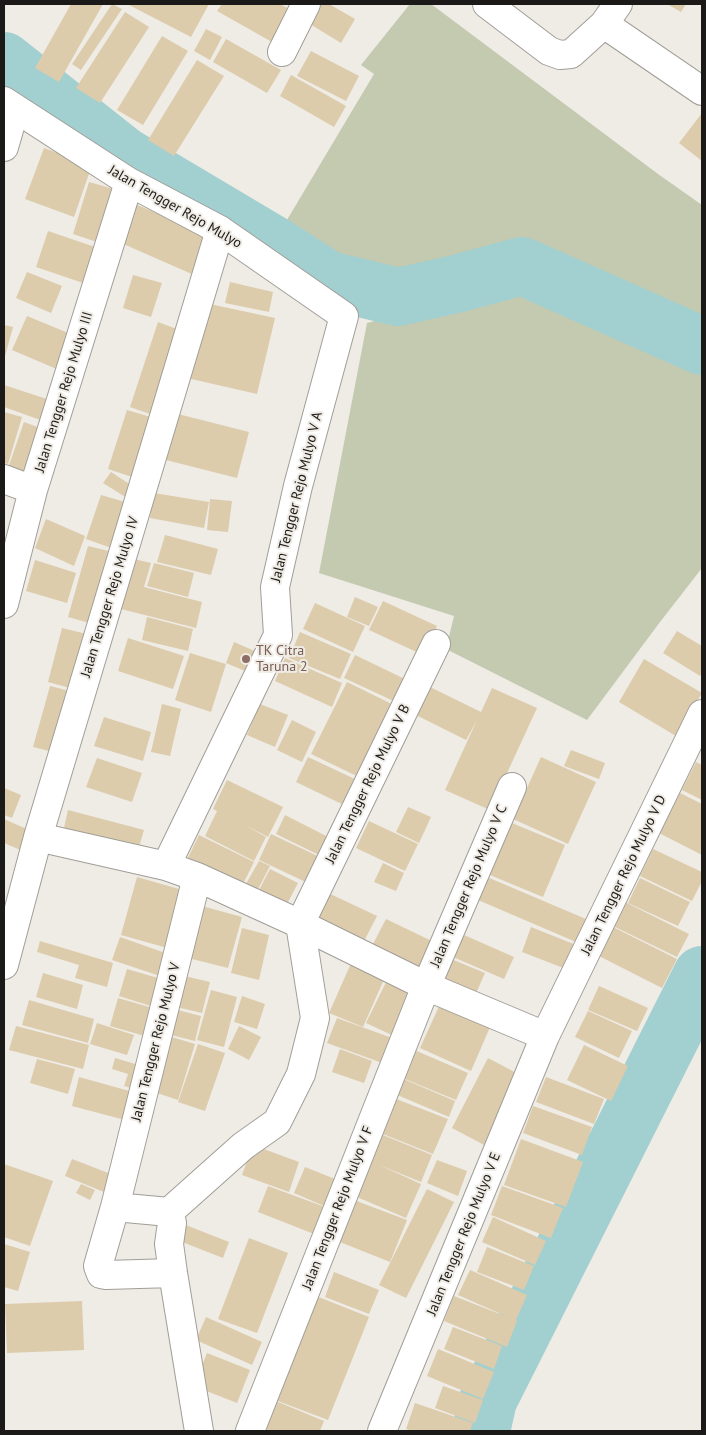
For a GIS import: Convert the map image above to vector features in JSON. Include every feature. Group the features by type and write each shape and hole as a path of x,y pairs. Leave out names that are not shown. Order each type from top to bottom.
{"street":[{"path":"282,52 306,4"},
{"path":"487,4 548,51 560,56 571,54 611,14 702,91"},
{"path":"4,147 9,105"},
{"name":"Jalan Tengger Rejo Mulyo","path":"9,105 130,182 220,230 344,316"},
{"name":"Jalan Tengger Rejo Mulyo III","path":"4,604 33,490 130,182"},
{"name":"Jalan Tengger Rejo Mulyo IV","path":"4,965 38,838 220,230"},
{"name":"Jalan Tengger Rejo Mulyo V A","path":"166,866 278,635 274,587 298,486 344,316"},
{"path":"4,479 33,490"},
{"name":"Jalan Tengger Rejo Mulyo V B","path":"300,924 436,644"},
{"name":"Jalan Tengger Rejo Mulyo V D","path":"545,1036 702,714"},
{"name":"Jalan Tengger Rejo Mulyo V C","path":"426,986 512,787"},
{"path":"38,838 166,866 197,877 300,924 426,986 545,1036"},
{"name":"Jalan Tengger Rejo Mulyo V","path":"173,1273 106,1275 101,1274 98,1266 115,1206 197,877"},
{"path":"115,1206 169,1212 243,1146 277,1122 301,1074 315,1018 300,924"},
{"name":"Jalan Tengger Rejo Mulyo V F","path":"250,1431 426,986"},
{"name":"Jalan Tengger Rejo Mulyo V E","path":"382,1431 545,1036"},
{"path":"169,1212 172,1223 169,1244 199,1431"}],"green space":[{"path":"410,4 431,4 702,205 702,330 522,251 413,280 333,267 281,230 374,74 361,65"},
{"path":"511,285 702,371 702,568 587,720 446,649 454,616 319,573 367,323"}],"building":[{"path":"71,4 103,4 59,82 35,68"},
{"path":"112,4 122,9 81,70 72,64"},
{"path":"127,4 209,4 191,37"},
{"path":"222,4 280,4 291,10 272,42 217,11"},
{"path":"315,4 329,4 355,19 341,43 305,21"},
{"path":"667,4 686,4 681,12"},
{"path":"125,12 149,27 100,103 76,88"},
{"path":"206,29 222,37 210,60 194,51"},
{"path":"162,36 188,51 143,125 117,110"},
{"path":"226,39 281,70 267,93 213,62"},
{"path":"311,51 359,76 346,101 297,76"},
{"path":"197,60 224,76 174,156 148,140"},
{"path":"291,75 346,106 334,127 280,96"},
{"path":"702,113 702,161 679,143"},
{"path":"44,148 92,165 74,217 25,199"},
{"path":"89,182 117,190 100,243 73,234"},
{"path":"128,201 211,236 194,275 112,239"},
{"path":"48,231 98,248 86,284 36,267"},
{"path":"27,272 62,286 51,313 16,298"},
{"path":"133,275 162,283 151,317 123,308"},
{"path":"230,282 273,292 269,312 225,303"},
{"path":"205,303 275,318 257,394 187,378"},
{"path":"27,316 73,335 59,370 12,350"},
{"path":"158,322 182,331 153,415 130,407"},
{"path":"4,325 13,327 4,360"},
{"path":"4,385 56,402 49,423 4,407"},
{"path":"127,410 154,418 135,478 108,469"},
{"path":"4,412 22,417 8,464 4,463"},
{"path":"174,413 249,432 237,478 162,459"},
{"path":"24,422 48,431 31,480 7,471"},
{"path":"111,472 134,487 127,498 103,483"},
{"path":"154,493 209,502 204,528 150,518"},
{"path":"101,495 132,504 117,550 86,539"},
{"path":"210,499 232,501 228,532 207,530"},
{"path":"46,519 85,536 74,566 35,548"},
{"path":"165,535 218,549 211,575 157,562"},
{"path":"88,546 113,552 93,624 68,617"},
{"path":"134,559 151,563 144,587 202,602 196,628 121,609"},
{"path":"35,560 76,573 67,603 26,591"},
{"path":"154,563 194,573 188,597 147,586"},
{"path":"355,597 378,607 369,626 347,617"},
{"path":"383,601 437,626 423,655 369,630"},
{"path":"315,603 365,626 353,652 303,629"},
{"path":"147,617 193,629 188,651 142,640"},
{"path":"62,628 91,635 77,690 48,682"},
{"path":"677,631 702,646 702,672 700,676 663,653"},
{"path":"300,632 351,654 340,679 289,658"},
{"path":"128,638 184,656 173,689 118,671"},
{"name":"TK Citra Taruna 2","path":"234,642 266,656 257,676 226,663"},
{"path":"190,653 226,664 211,712 175,700"},
{"path":"355,655 411,682 400,704 344,678"},
{"path":"285,658 342,683 332,707 275,681"},
{"path":"644,659 702,693 676,736 619,702"},
{"path":"347,682 400,708 365,780 311,754"},
{"path":"50,686 74,692 57,753 33,747"},
{"path":"428,686 481,712 492,688 537,708 490,810 445,790 477,720 466,740 414,714"},
{"path":"162,704 181,709 170,756 151,752"},
{"path":"260,704 288,715 275,747 247,735"},
{"path":"104,717 151,732 143,761 94,746"},
{"path":"292,720 316,732 302,762 277,750"},
{"path":"571,750 605,763 599,779 564,766"},
{"path":"308,757 359,781 346,806 296,782"},
{"path":"541,757 596,782 568,844 513,819"},
{"path":"97,758 142,773 132,802 86,787"},
{"path":"696,762 702,765 702,800 682,790"},
{"path":"227,780 283,807 268,837 243,824 266,837 254,861 205,836 217,811 213,809"},
{"path":"4,788 21,795 12,818 4,815"},
{"path":"680,793 702,804 702,855 659,833"},
{"path":"408,807 431,817 419,843 396,832"},
{"path":"68,810 144,830 139,847 64,828"},
{"path":"285,815 336,841 327,859 276,834"},
{"path":"4,819 38,834 30,854 4,843"},
{"path":"369,821 418,844 405,871 356,848"},
{"path":"512,823 565,845 543,897 490,875"},
{"path":"271,834 326,860 314,886 259,860"},
{"path":"199,835 254,862 241,888 186,862"},
{"path":"653,849 702,872 702,881 692,901 640,876"},
{"path":"259,861 270,866 255,895 243,889"},
{"path":"383,863 404,873 396,891 374,882"},
{"path":"270,869 298,883 286,906 258,892"},
{"path":"137,877 186,891 171,949 121,935"},
{"path":"487,877 593,922 583,945 478,900"},
{"path":"640,878 690,902 678,926 628,903"},
{"path":"324,891 377,916 361,947 309,923"},
{"path":"625,902 689,934 677,957 613,926"},
{"path":"202,906 242,917 228,968 188,958"},
{"path":"386,919 436,943 424,969 373,944"},
{"path":"531,927 576,945 566,969 522,952"},
{"path":"613,927 677,959 662,988 599,956"},
{"path":"242,928 269,935 259,980 231,973"},
{"path":"464,935 514,957 504,979 453,957"},
{"path":"120,937 171,955 163,977 112,960"},
{"path":"40,941 113,963 107,987 75,978 79,965 37,952"},
{"path":"451,959 485,973 473,1000 440,985"},
{"path":"352,961 386,975 363,1027 329,1013"},
{"path":"127,969 165,980 157,1008 119,996"},
{"path":"43,973 83,985 77,1009 36,997"},
{"path":"180,975 210,982 202,1013 172,1006"},
{"path":"388,978 417,991 396,1037 366,1023"},
{"path":"599,986 648,1008 637,1031 588,1010"},
{"path":"211,990 237,997 224,1047 197,1040"},
{"path":"242,996 265,1004 257,1029 234,1022"},
{"path":"118,998 156,1009 148,1037 110,1026"},
{"path":"29,1000 94,1019 88,1043 22,1025"},
{"path":"441,1002 491,1025 471,1071 420,1048"},
{"path":"170,1008 201,1016 195,1041 163,1033"},
{"path":"588,1011 632,1031 619,1058 575,1037"},
{"path":"337,1018 395,1039 385,1064 327,1043"},
{"path":"97,1023 134,1035 127,1055 90,1044"},
{"path":"16,1026 89,1045 83,1069 9,1050"},
{"path":"239,1026 261,1037 249,1060 228,1049"},
{"path":"172,1037 195,1044 178,1100 154,1092"},
{"path":"198,1044 225,1053 205,1111 178,1102"},
{"path":"584,1045 628,1066 611,1101 567,1080"},
{"path":"340,1049 372,1061 364,1083 332,1072"},
{"path":"412,1049 468,1073 456,1100 400,1077"},
{"path":"115,1058 142,1066 135,1089 124,1086 128,1074 112,1069"},
{"path":"488,1058 522,1076 486,1146 452,1128"},
{"path":"37,1059 75,1069 68,1094 30,1083"},
{"path":"79,1077 133,1092 125,1120 72,1106"},
{"path":"546,1077 604,1099 594,1124 536,1102"},
{"path":"401,1078 455,1101 449,1117 395,1094"},
{"path":"391,1097 448,1119 433,1154 378,1132"},
{"path":"533,1106 592,1127 582,1155 523,1133"},
{"path":"378,1133 432,1155 421,1182 379,1165 421,1184 406,1218 350,1194"},
{"path":"521,1139 583,1162 566,1207 504,1185"},
{"path":"253,1145 299,1162 289,1192 242,1175"},
{"path":"72,1159 111,1174 104,1192 65,1176"},
{"path":"437,1160 467,1171 458,1196 427,1183"},
{"path":"4,1164 53,1181 30,1246 4,1237"},
{"path":"305,1167 335,1179 324,1206 294,1193"},
{"path":"81,1184 95,1190 90,1200 76,1193"},
{"path":"268,1186 325,1207 314,1234 258,1212"},
{"path":"502,1186 563,1208 551,1238 491,1215"},
{"path":"427,1189 454,1202 406,1298 379,1285"},
{"path":"346,1197 407,1220 390,1262 330,1238"},
{"path":"493,1217 546,1241 535,1265 482,1242"},
{"path":"178,1222 229,1242 223,1258 172,1238"},
{"path":"249,1238 288,1253 257,1333 218,1319"},
{"path":"4,1244 30,1252 18,1291 4,1287"},
{"path":"487,1247 534,1266 524,1290 477,1272"},
{"path":"470,1270 527,1295 507,1347 444,1321 454,1296 510,1318 458,1295"},
{"path":"334,1272 379,1290 369,1314 325,1297"},
{"path":"311,1294 369,1317 328,1420 270,1398"},
{"path":"82,1301 84,1350 7,1353 5,1304"},
{"path":"206,1317 262,1342 252,1365 196,1340"},
{"path":"453,1327 502,1346 494,1369 444,1349"},
{"path":"438,1349 494,1372 483,1399 427,1376"},
{"path":"207,1353 250,1370 237,1403 194,1386"},
{"path":"443,1386 483,1400 475,1423 435,1408"},
{"path":"271,1399 324,1421 320,1431 258,1431"},
{"path":"415,1403 473,1423 470,1431 413,1431 406,1429"}],"waterway":[{"path":"4,61 124,156 272,244 328,280 398,297 522,266 702,346"},
{"path":"481,1431 488,1400 702,975"}],"place":[{"name":"TK Citra Taruna 2","path":"246,659"}]}
